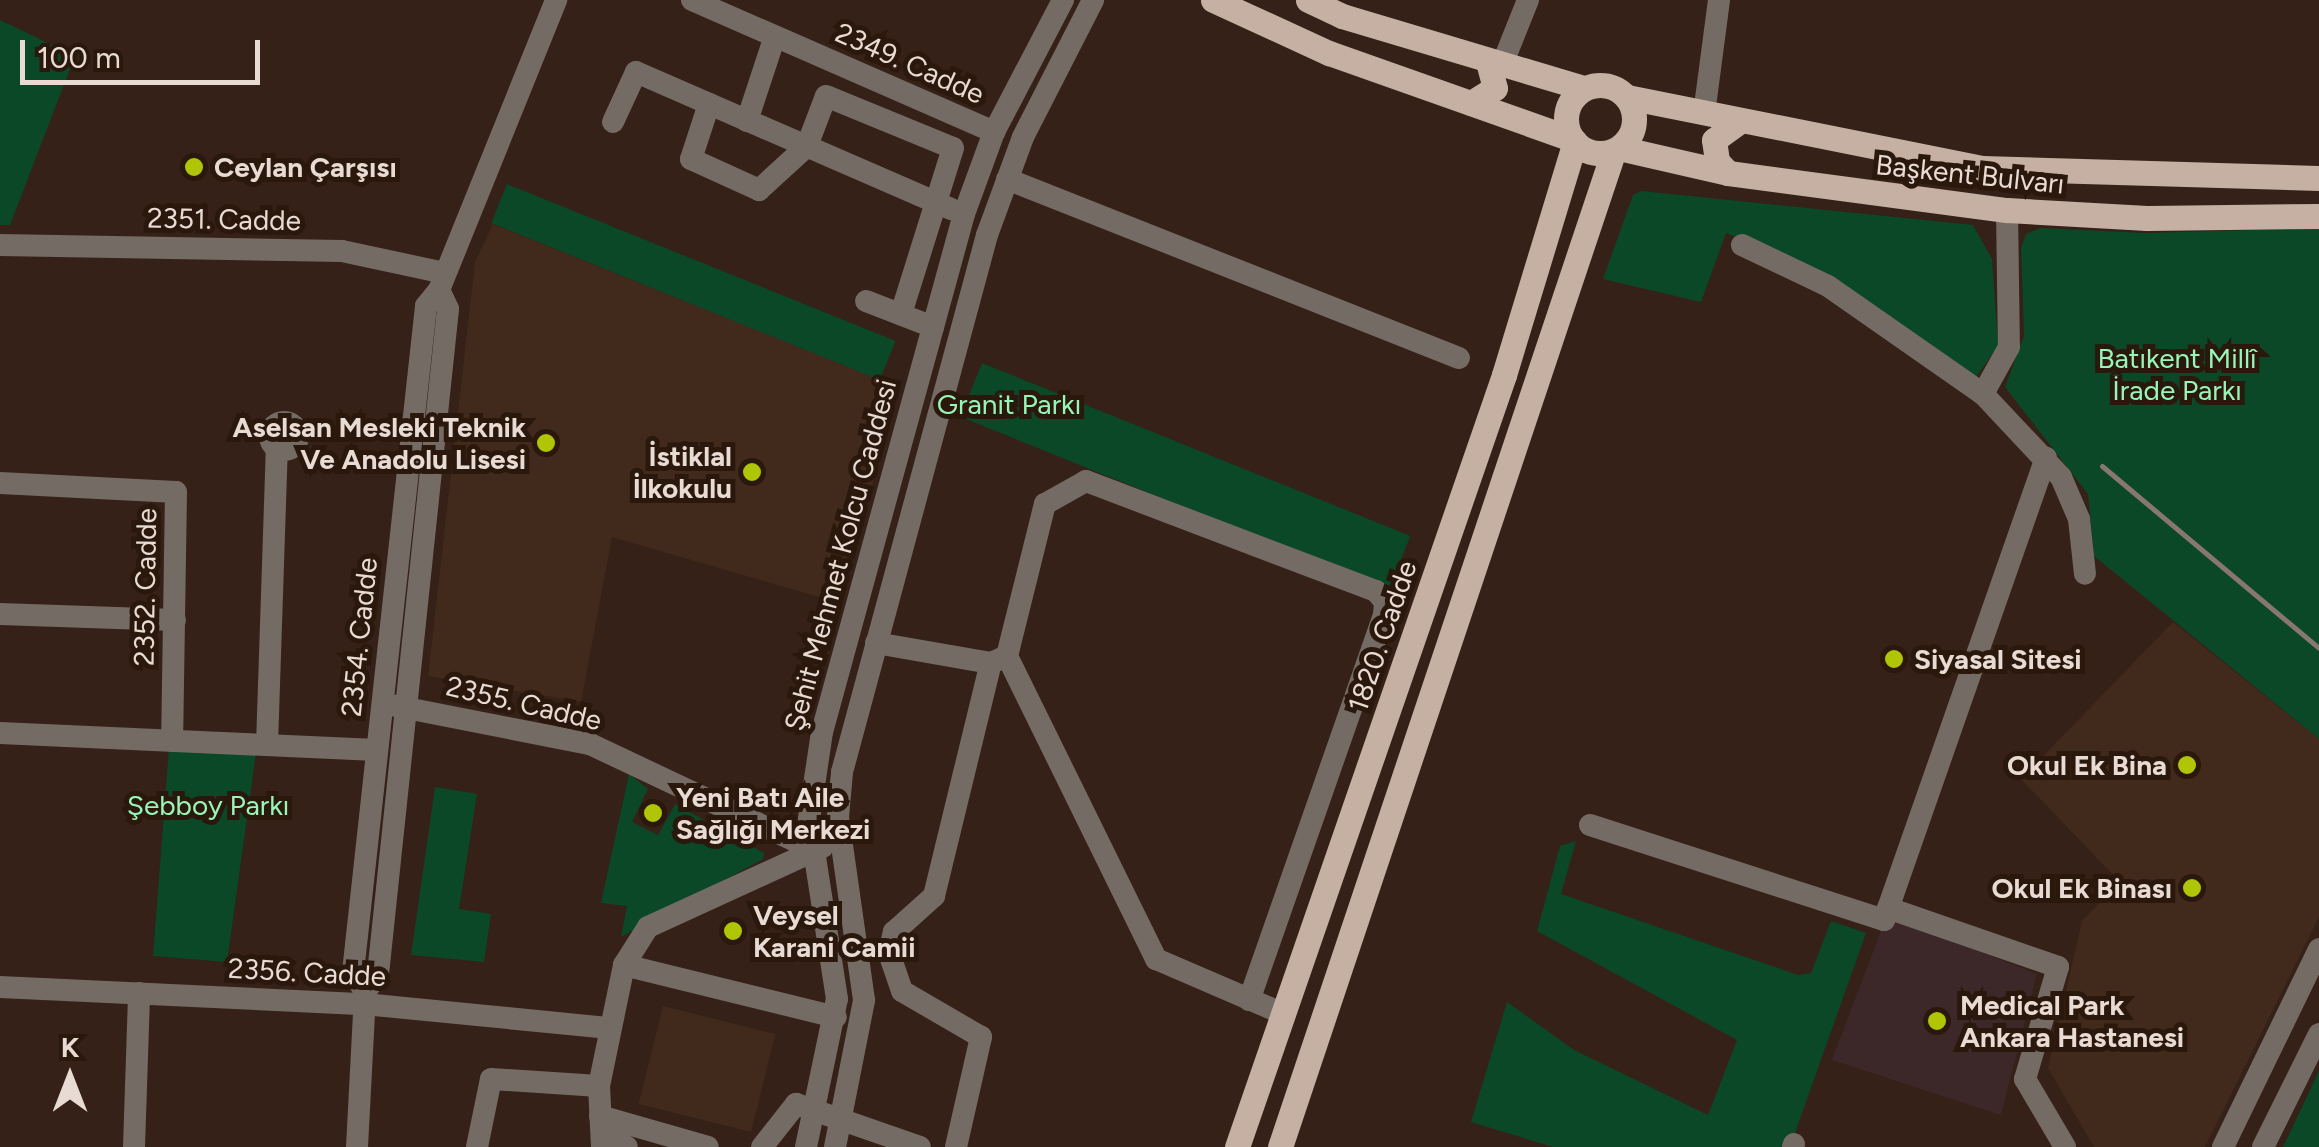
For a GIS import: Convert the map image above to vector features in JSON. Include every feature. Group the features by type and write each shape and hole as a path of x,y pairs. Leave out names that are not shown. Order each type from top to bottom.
{"main road":[{"path":"1213,0 1329,52 1573,140 1591,152 1616,149"},
{"path":"1280,1147 1616,149 1634,127 1627,97 1607,85 1584,88 1495,63 1308,0"},
{"path":"1471,103 1495,88 1495,63"},
{"path":"1573,140 1568,105 1584,88"},
{"name":"Başkent Bulvarı","path":"1627,97 2010,170 2319,178"},
{"path":"1728,173 1717,161 1714,140 1740,121"},
{"name":"1820. Cadde","path":"1237,1147 1550,224 1573,140"},
{"name":"Başkent Bulvarı","path":"1616,149 1728,173 2007,210 2146,218 2319,216"},
{"path":"1550,224 1563,210 1575,209 1590,232"}],"street":[{"name":"2354. Cadde","path":"357,1147 364,998 353,972 426,306 442,282 556,0"},
{"name":"2349. Cadde","path":"692,0 994,132"},
{"name":"Şehit Mehmet Kolcu Caddesi","path":"806,1147 818,1110 836,1018 834,969 814,859 810,792 822,732 964,214 994,132 1063,0"},
{"name":"Şehit Mehmet Kolcu Caddesi","path":"834,1147 844,1118 864,1000 838,795 876,643 1007,179 1093,0"},
{"path":"1495,63 1528,0"},
{"path":"1704,114 1719,0"},
{"path":"747,120 775,36"},
{"path":"613,122 636,72 964,214"},
{"path":"709,104 691,158 759,190 806,146 826,96 953,148 901,314"},
{"path":"1007,179 1458,358"},
{"path":"1983,394 2009,347 2007,210"},
{"name":"2351. Cadde","path":"0,245 342,251 442,282"},
{"path":"1742,245 1828,286 1983,394 2046,458 2073,498 2085,574"},
{"name":"2354. Cadde","path":"364,998 378,974 448,308 442,282"},
{"path":"866,300 933,327"},
{"path":"267,745 277,448"},
{"path":"1590,825 1884,920 2046,458"},
{"path":"956,1147 981,1038 902,991 888,953 894,932 934,896 1044,504 1086,481 1376,592 1385,602 1250,1000"},
{"name":"2352. Cadde","path":"0,483 176,492 172,741"},
{"path":"0,614 175,620"},
{"path":"876,643 999,659"},
{"path":"999,659 1156,959 1284,1014"},
{"name":"2355. Cadde","path":"382,704 590,744 814,859"},
{"path":"0,733 377,750"},
{"path":"602,1132 599,1086 624,965 648,927 814,859 843,854"},
{"path":"1888,908 2058,966 2025,1079 2064,1147"},
{"path":"2223,1147 2319,950"},
{"path":"624,965 836,1018"},
{"name":"2356. Cadde","path":"0,987 364,998 610,1028"},
{"path":"134,1147 140,993"},
{"path":"2263,1147 2319,1034"},
{"path":"477,1147 491,1079 599,1086"},
{"path":"762,1147 792,1105 844,1118 920,1147"},
{"path":"602,1132 627,1147"},
{"path":"602,1132 708,1147"}],"shaded area":[{"path":"493,224 899,387 840,603 612,537 581,702 428,676 475,262"},
{"path":"2173,622 2319,739 2319,917 2205,1147 2094,1147 2048,1068 2082,921 2120,882 2021,779"},
{"name":"Medical Park Ankara Hastanesi","path":"1887,915 2037,974 2001,1115 1832,1060"},
{"path":"663,1006 776,1034 751,1132 639,1104"}],"green space":[{"path":"0,20 75,56 10,225 0,225"},
{"path":"507,184 895,341 880,380 491,223"},
{"path":"1641,191 1973,225 1992,259 1998,346 1974,380 1800,262 1726,233 1701,302 1603,279 1633,195"},
{"name":"Batıkent Millî İrade Parkı","path":"2040,228 2145,233 2319,228 2319,739 2094,556 2088,494 2005,387 2024,336 2021,248 2026,234"},
{"name":"Granit Parkı","path":"982,363 1410,536 1389,590 960,417"},
{"name":"Şebboy Parkı","path":"169,748 256,753 227,962 153,956"},
{"path":"629,774 648,789 632,822 658,835 675,804 764,853 763,859 621,937 627,906 601,903"},
{"path":"435,787 477,794 459,909 491,914 484,962 411,955"},
{"path":"1576,841 1561,894 1798,975 1811,973 1831,921 1866,933 1790,1147 1553,1147 1471,1122 1507,1002 1574,1050 1708,1115 1737,1040 1537,931 1560,846"},
{"path":"2319,1071 2319,1147 2283,1147"}],"railway":[{"path":"2102,466 2319,648"}],"place":[{"name":"Ceylan Çarşısı","path":"194,167"},
{"name":"Aselsan Mesleki Teknik Ve Anadolu Lisesi","path":"546,443"},
{"name":"İstiklal İlkokulu","path":"752,472"},
{"name":"Siyasal Sitesi","path":"1894,659"},
{"name":"Okul Ek Bina","path":"2187,765"},
{"name":"Yeni Batı Aile Sağlığı Merkezi","path":"653,813"},
{"name":"Okul Ek Binası","path":"2192,888"},
{"name":"Veysel Karani Camii","path":"733,931"},
{"name":"Medical Park Ankara Hastanesi","path":"1937,1021"}]}
